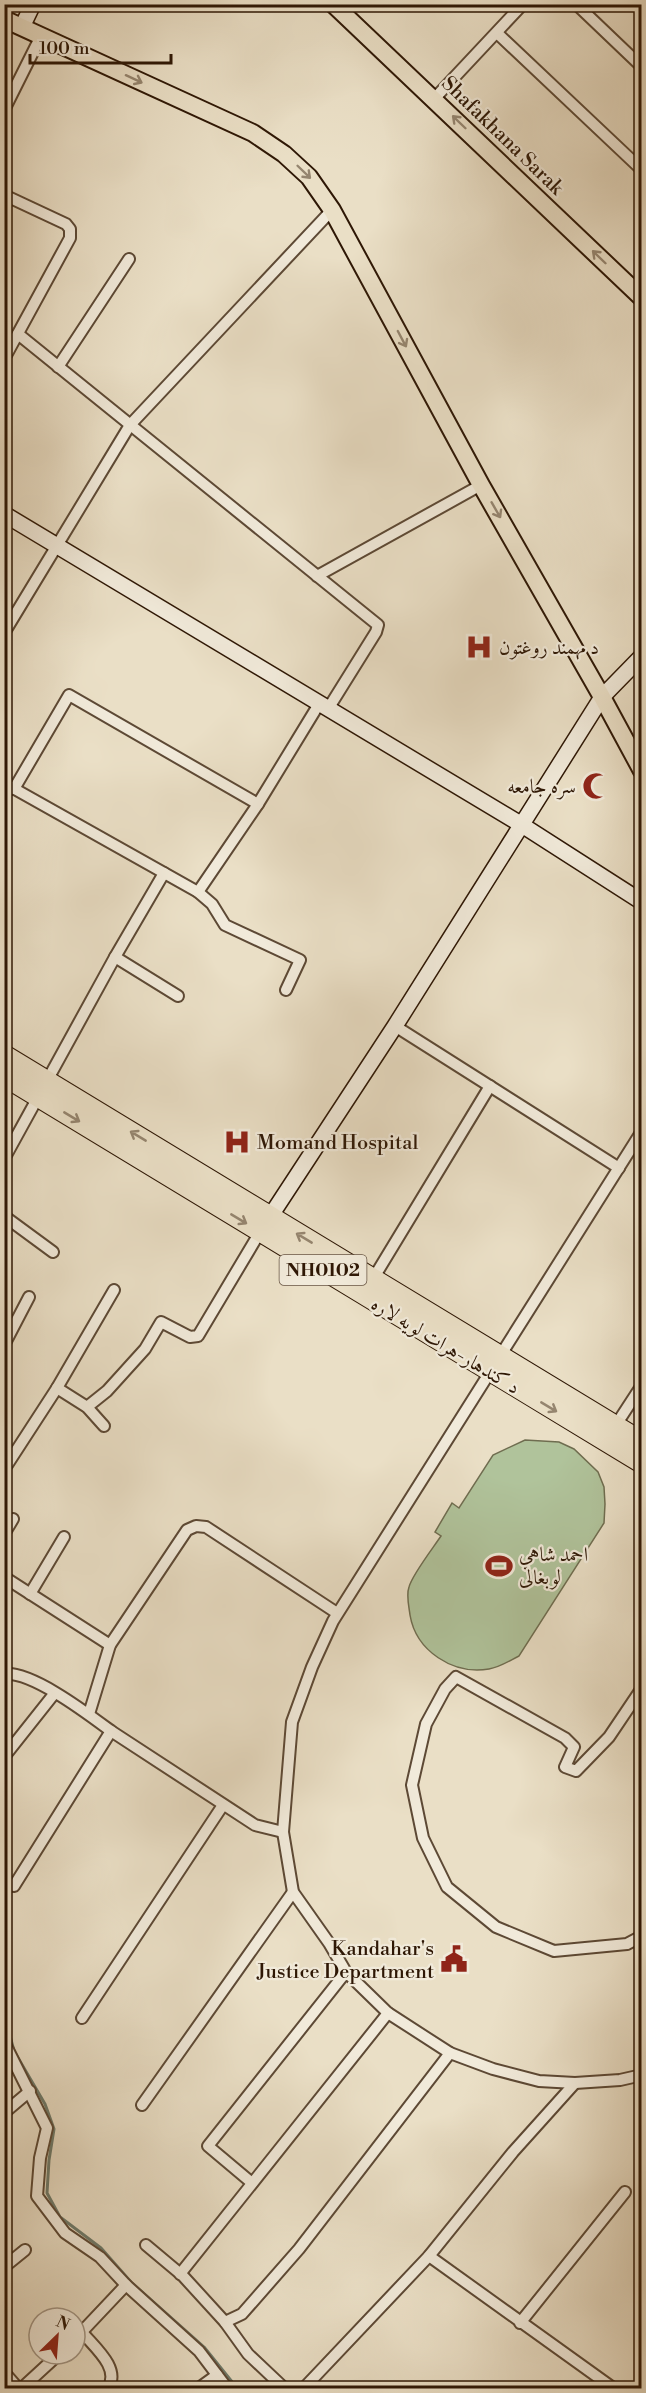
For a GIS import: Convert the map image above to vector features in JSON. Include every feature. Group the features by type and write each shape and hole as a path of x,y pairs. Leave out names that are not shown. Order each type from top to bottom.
{"highway":[{"name":"د کندهار-هرات لويه لاره","path":"4,1055 43,1089 611,1434 642,1463"},
{"name":"د کندهار-هرات لويه لاره","path":"4,1076 43,1089"},
{"name":"د کندهار-هرات لويه لاره","path":"265,1224 373,1279 494,1363"},
{"name":"د کندهار-هرات لويه لاره","path":"611,1434 642,1442"}],"main road":[{"name":"Shafakhana Sarak","path":"333,4 642,298"},
{"path":"4,19 253,133 284,154 309,177 332,210 481,484 642,771"}],"street":[{"path":"22,27 33,4"},
{"path":"434,99 523,4"},
{"path":"576,4 642,67"},
{"path":"497,33 642,170"},
{"path":"4,110 41,36"},
{"path":"4,195 66,224 70,229 70,238 4,359"},
{"path":"4,633 130,425 332,210"},
{"path":"58,367 129,259"},
{"path":"18,334 378,625 376,632 198,892"},
{"path":"317,576 481,484"},
{"path":"4,514 522,825 642,902"},
{"path":"87,1407 107,1391 145,1349 161,1322 189,1337 198,1336 265,1224 395,1026 602,698 642,656"},
{"path":"258,804 69,695 9,786 198,892 212,904 225,925 300,960 286,990"},
{"path":"4,1159 164,873"},
{"path":"115,957 178,996"},
{"path":"395,1026 619,1168"},
{"path":"373,1279 490,1086"},
{"path":"642,1131 338,1613 312,1666 292,1722 283,1832 293,1892 329,1943 346,1972 388,2013 450,2053 493,2069 539,2081 575,2083 620,2080 642,2075"},
{"path":"4,1216 53,1252"},
{"path":"7,1465 57,1388 114,1290"},
{"path":"4,1345 29,1297"},
{"path":"611,1434 642,1385"},
{"path":"57,1388 87,1407 104,1426"},
{"path":"4,1534 13,1519"},
{"path":"89,1714 110,1645 187,1530 196,1526 206,1527 338,1613"},
{"path":"30,1594 64,1537"},
{"path":"4,1577 110,1645"},
{"path":"4,1674 14,1673 31,1678 255,1825 283,1832"},
{"path":"642,1688 609,1737 576,1771 565,1767 574,1747 565,1738 456,1677 445,1689 426,1724 412,1785 423,1838 447,1887 496,1927 554,1951 627,1944 642,1935"},
{"path":"4,1757 54,1694"},
{"path":"14,1886 111,1731"},
{"path":"82,2018 223,1805"},
{"path":"142,2105 293,1892"},
{"path":"252,2183 208,2146 346,1972"},
{"path":"180,2274 388,2013"},
{"path":"4,2042 47,2128 40,2158 38,2196 65,2233 100,2257 199,2351 227,2388"},
{"path":"225,2322 242,2314 299,2249 450,2053"},
{"path":"304,2388 429,2256 532,2130 575,2083"},
{"path":"4,2113 30,2091"},
{"path":"520,2324 625,2192"},
{"path":"146,2245 180,2274 225,2322 248,2354 284,2388"},
{"path":"4,2267 25,2250"},
{"path":"429,2256 520,2324 613,2388"},
{"path":"87,2327 126,2284"},
{"path":"87,2344 111,2367 112,2382 108,2388"},
{"path":"22,2388 46,2366"},
{"path":"4,2372 18,2388"},
{"path":"199,2388 217,2375"}],"green space":[{"name":"احمد شاهي لوبغالی","path":"525,1440 559,1442 574,1449 598,1472 604,1487 604,1523 519,1656 489,1669 462,1668 438,1658 420,1639 410,1615 408,1590 418,1569 441,1536 435,1532 452,1503 459,1508 493,1455"}],"waterway":[{"path":"4,2013 14,2051 45,2104 54,2129 47,2193 60,2217 101,2248 131,2282 204,2347 237,2388"}],"place":[{"name":"د مهمند روغتون","path":"479,647"},
{"name":"سره جامعه","path":"596,786"},
{"name":"Momand Hospital","path":"237,1142"},
{"name":"احمد شاهي لوبغالی","path":"499,1566"},
{"name":"Kandahar's Justice Department","path":"454,1959"}]}
